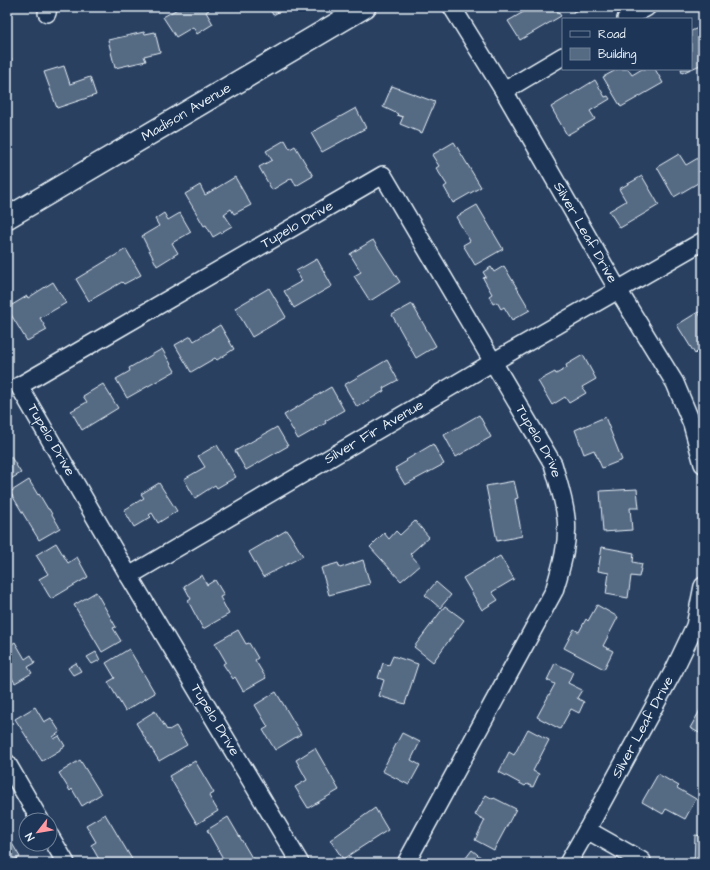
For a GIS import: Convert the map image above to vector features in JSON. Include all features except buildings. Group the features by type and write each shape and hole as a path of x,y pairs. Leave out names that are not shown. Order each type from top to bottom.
{"main road":[{"name":"Madison Avenue","path":"7,218 365,7"}],"street":[{"name":"Silver Leaf Drive","path":"452,7 504,91 618,290 675,383 692,424 703,464"},
{"path":"628,18 647,7"},
{"path":"504,91 562,57"},
{"name":"Tupelo Drive","path":"300,863 19,386 383,175 553,464 563,498 566,520 565,544 554,591 406,863"},
{"name":"Silver Fir Avenue","path":"130,576 493,362 703,241"},
{"name":"Silver Leaf Drive","path":"568,863 699,627 703,586"},
{"path":"7,763 35,812"},
{"path":"587,830 642,861"},
{"path":"58,850 66,863"}]}
